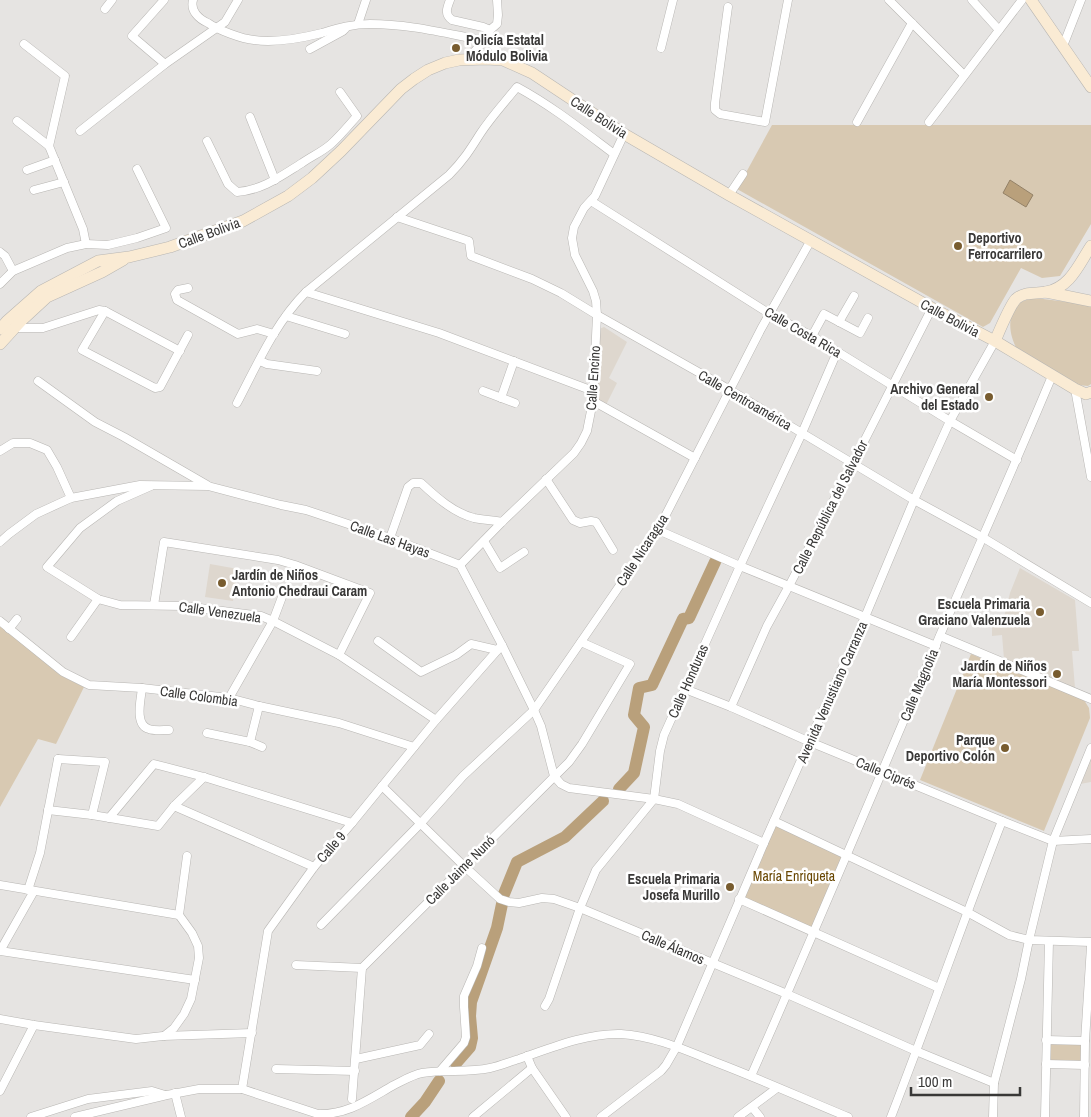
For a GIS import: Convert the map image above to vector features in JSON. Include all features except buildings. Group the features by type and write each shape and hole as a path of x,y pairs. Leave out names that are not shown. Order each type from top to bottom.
{"main road":[{"path":"1031,0 1091,87"},
{"name":"Calle Bolivia","path":"129,257 170,246 243,221 288,196 341,152 401,89 414,78 428,70 444,63 459,60 503,60 532,73 624,134 729,195 995,341 1052,376 1089,394"},
{"path":"1046,292 1062,286 1070,279 1091,246"},
{"path":"0,344 47,297 102,272 129,257"},
{"path":"0,329 41,291 98,261 129,257"},
{"path":"995,341 1015,300 1022,295 1046,292 1091,301"},
{"path":"980,333 992,332 1003,325"},
{"path":"1003,325 1003,338 1007,349"}],"street":[{"path":"105,9 112,0"},
{"path":"164,0 132,36 165,64"},
{"path":"193,0 192,5 199,18 216,28 252,40 263,41 308,36 358,24 404,26 487,41 503,60"},
{"path":"80,131 165,64 225,22 238,0"},
{"path":"358,24 366,0"},
{"path":"450,0 446,11 448,17 452,20 490,30"},
{"path":"468,59 487,41 490,30 497,24 497,0"},
{"path":"661,48 673,0"},
{"path":"728,7 715,110 720,114 765,122 788,0"},
{"path":"888,0 964,75"},
{"path":"972,0 999,30"},
{"path":"929,122 1022,0"},
{"path":"1063,46 1081,0"},
{"path":"857,122 912,23"},
{"path":"310,49 348,26"},
{"path":"24,44 64,76 49,146 83,229 86,244"},
{"path":"237,403 274,334 296,303 306,292 449,175 460,164 481,133 517,87 560,113 614,154"},
{"path":"207,141 228,184 237,192 249,192 275,180 304,161 319,154 358,116 340,92"},
{"path":"250,117 275,180"},
{"path":"17,121 49,146"},
{"name":"Calle Encino","path":"460,565 574,453 587,431 593,401 596,301 576,255 572,238 574,228 584,208 595,196 624,134"},
{"path":"332,143 341,152"},
{"path":"27,170 54,160"},
{"path":"0,284 13,270 67,248 86,244 108,245 166,228 138,169"},
{"path":"729,195 743,174"},
{"path":"34,190 64,182"},
{"name":"Calle Costa Rica","path":"591,201 770,314 812,336 1017,460"},
{"name":"Calle Centroamérica","path":"397,217 469,241 471,256 532,279 561,293 730,390 914,500 982,537 1091,603"},
{"name":"Calle Nicaragua","path":"320,925 420,823 463,776 534,710 658,530 770,314 811,240"},
{"path":"2,255 13,270"},
{"path":"188,288 178,290 175,294 177,300 238,334 257,329 274,334"},
{"path":"306,292 439,333 593,390"},
{"path":"840,322 854,296"},
{"name":"Calle República del Salvador","path":"730,707 767,626 790,586 932,308"},
{"path":"15,328 43,328 99,310 105,311 180,351"},
{"path":"105,311 82,350 155,388 160,386 188,335"},
{"path":"812,336 824,314 860,333 868,318"},
{"path":"286,316 345,334"},
{"name":"Avenida Venustiano Carranza","path":"601,1117 661,1071 677,1046 739,899 865,617 914,500 950,421 995,341"},
{"name":"Calle Honduras","path":"654,799 664,735 837,352"},
{"path":"260,361 267,364 317,371"},
{"path":"501,398 514,361"},
{"name":"Calle Magnolia","path":"751,1076 1052,376"},
{"path":"38,381 95,422 208,486"},
{"path":"1075,388 1091,477"},
{"path":"483,391 515,403"},
{"path":"593,401 695,458"},
{"path":"0,451 13,443 30,443 46,450 58,467 71,498"},
{"path":"546,479 573,520 580,523 596,522 613,550"},
{"path":"390,538 408,486 413,483 421,483 436,497 472,517 502,522"},
{"name":"Calle Las Hayas","path":"0,542 36,514 71,498 140,485 208,486 306,510 390,538 460,565"},
{"name":"Calle Venezuela","path":"153,486 118,501 80,528 47,566 98,599 120,605 194,607 261,616 339,654 436,720"},
{"path":"658,530 740,566 936,646"},
{"path":"484,540 500,568 524,552"},
{"path":"154,605 164,542 278,560 370,593 339,654"},
{"path":"460,565 499,647 534,710 541,726 554,776 561,784 569,788 678,804 764,842"},
{"path":"229,698 273,621 285,589"},
{"path":"71,637 98,599"},
{"path":"9,629 17,619"},
{"name":"Calle Colombia","path":"0,621 63,672 89,685 142,688 229,698 339,723 414,747"},
{"path":"940,636 1091,699"},
{"path":"378,641 421,672 456,655 471,644 499,647"},
{"name":"Calle Jaime Nunó","path":"362,968 569,762 582,744 630,664 581,642"},
{"name":"Calle 9","path":"242,1089 268,931 314,867 499,647"},
{"path":"142,688 139,718 142,724 148,729 169,730"},
{"name":"Calle Ciprés","path":"685,689 1053,841 1091,839"},
{"path":"250,742 259,706"},
{"path":"207,733 250,742 262,747"},
{"path":"992,1117 994,1083 1021,979 1053,841 1091,748"},
{"path":"55,750 58,758 31,890 0,951 195,980"},
{"path":"58,758 105,762 92,815"},
{"path":"109,818 154,764 204,777 352,823"},
{"path":"48,810 158,826 174,806 204,777"},
{"name":"Calle Álamos","path":"382,786 500,899 520,903 542,898 554,899 580,908 994,1083"},
{"path":"545,1006 580,908 596,870 654,799"},
{"path":"174,806 314,867"},
{"path":"774,821 967,912 1009,935 1029,940 1091,942"},
{"path":"891,1117 1002,821"},
{"path":"164,1036 174,1028 192,999 198,958 198,946 192,933 179,915 187,856"},
{"path":"0,885 179,915"},
{"path":"739,899 939,988"},
{"path":"1045,1117 1049,941"},
{"path":"1084,1117 1085,1065 1088,1053 1085,1041 1091,946"},
{"path":"440,1071 464,1043 466,1037 464,996 477,966 482,948"},
{"path":"296,965 362,968 352,1099"},
{"path":"0,1018 34,1025 136,1039 164,1036 252,1033"},
{"path":"0,1091 34,1025"},
{"path":"356,1059 420,1045 429,1034"},
{"path":"75,1117 199,1089 242,1089 318,1114 330,1115 355,1107 410,1076 440,1071 484,1069 502,1065 583,1038 602,1034 621,1034 677,1046 848,1117"},
{"path":"1046,1040 1085,1041"},
{"path":"534,1045 535,1054"},
{"path":"527,1056 532,1068 566,1117"},
{"path":"1046,1064 1085,1065"},
{"path":"473,1117 532,1068"},
{"path":"276,1069 355,1071"},
{"path":"738,1117 777,1088"},
{"path":"31,1117 88,1099 152,1091 171,1094"},
{"path":"171,1094 181,1117"},
{"path":"752,1107 760,1117"}],"shaded area":[{"path":"1010,180 1033,195 1026,207 1003,193"},
{"path":"604,327 627,342 609,378 617,383 605,407 594,400 599,329"},
{"name":"Jardín de Niños Antonio Chedraui Caram","path":"210,564 238,569 233,601 205,597"},
{"name":"Escuela Primaria Graciano Valenzuela","path":"1020,568 1075,600 1079,651 1072,651 1075,688 1004,659 1002,635 992,636 992,625 1002,625 1010,593"},
{"path":"1091,758 1091,782 1080,784"}],"green space":[{"name":"Deportivo Ferrocarrilero","path":"772,125 1091,125 1091,224 1060,276 1042,278 1021,268 990,323 983,327 737,189"},
{"path":"1035,298 1084,304 1091,307 1091,384 1088,386 1078,385 1017,349 1012,338 1010,325 1012,313 1020,303"},
{"path":"0,625 60,675 84,687 56,744 38,739 0,807"},
{"name":"Parque Deportivo Colón","path":"971,654 1084,700 1089,708 1090,718 1044,831 920,780"},
{"name":"María Enriqueta","path":"774,821 847,856 814,933 739,899"},
{"path":"1047,1041 1084,1042 1084,1064 1047,1063"}],"waterway":[{"path":"619,789 634,773 644,727 634,715 639,688 652,685 683,619 689,618 715,562"},
{"path":"504,894 517,862 565,837 603,801"},
{"path":"456,1063 470,1047 472,1038 471,1002 497,928 502,904"},
{"path":"411,1117 425,1102 439,1081"}],"place":[{"name":"Policía Estatal Módulo Bolivia","path":"456,48"},
{"name":"Deportivo Ferrocarrilero","path":"958,246"},
{"name":"Archivo General del Estado","path":"989,397"},
{"name":"Jardín de Niños Antonio Chedraui Caram","path":"222,583"},
{"name":"Escuela Primaria Graciano Valenzuela","path":"1040,612"},
{"name":"Jardín de Niños María Montessori","path":"1057,674"},
{"name":"Parque Deportivo Colón","path":"1005,748"},
{"name":"Escuela Primaria Josefa Murillo","path":"730,887"}]}
